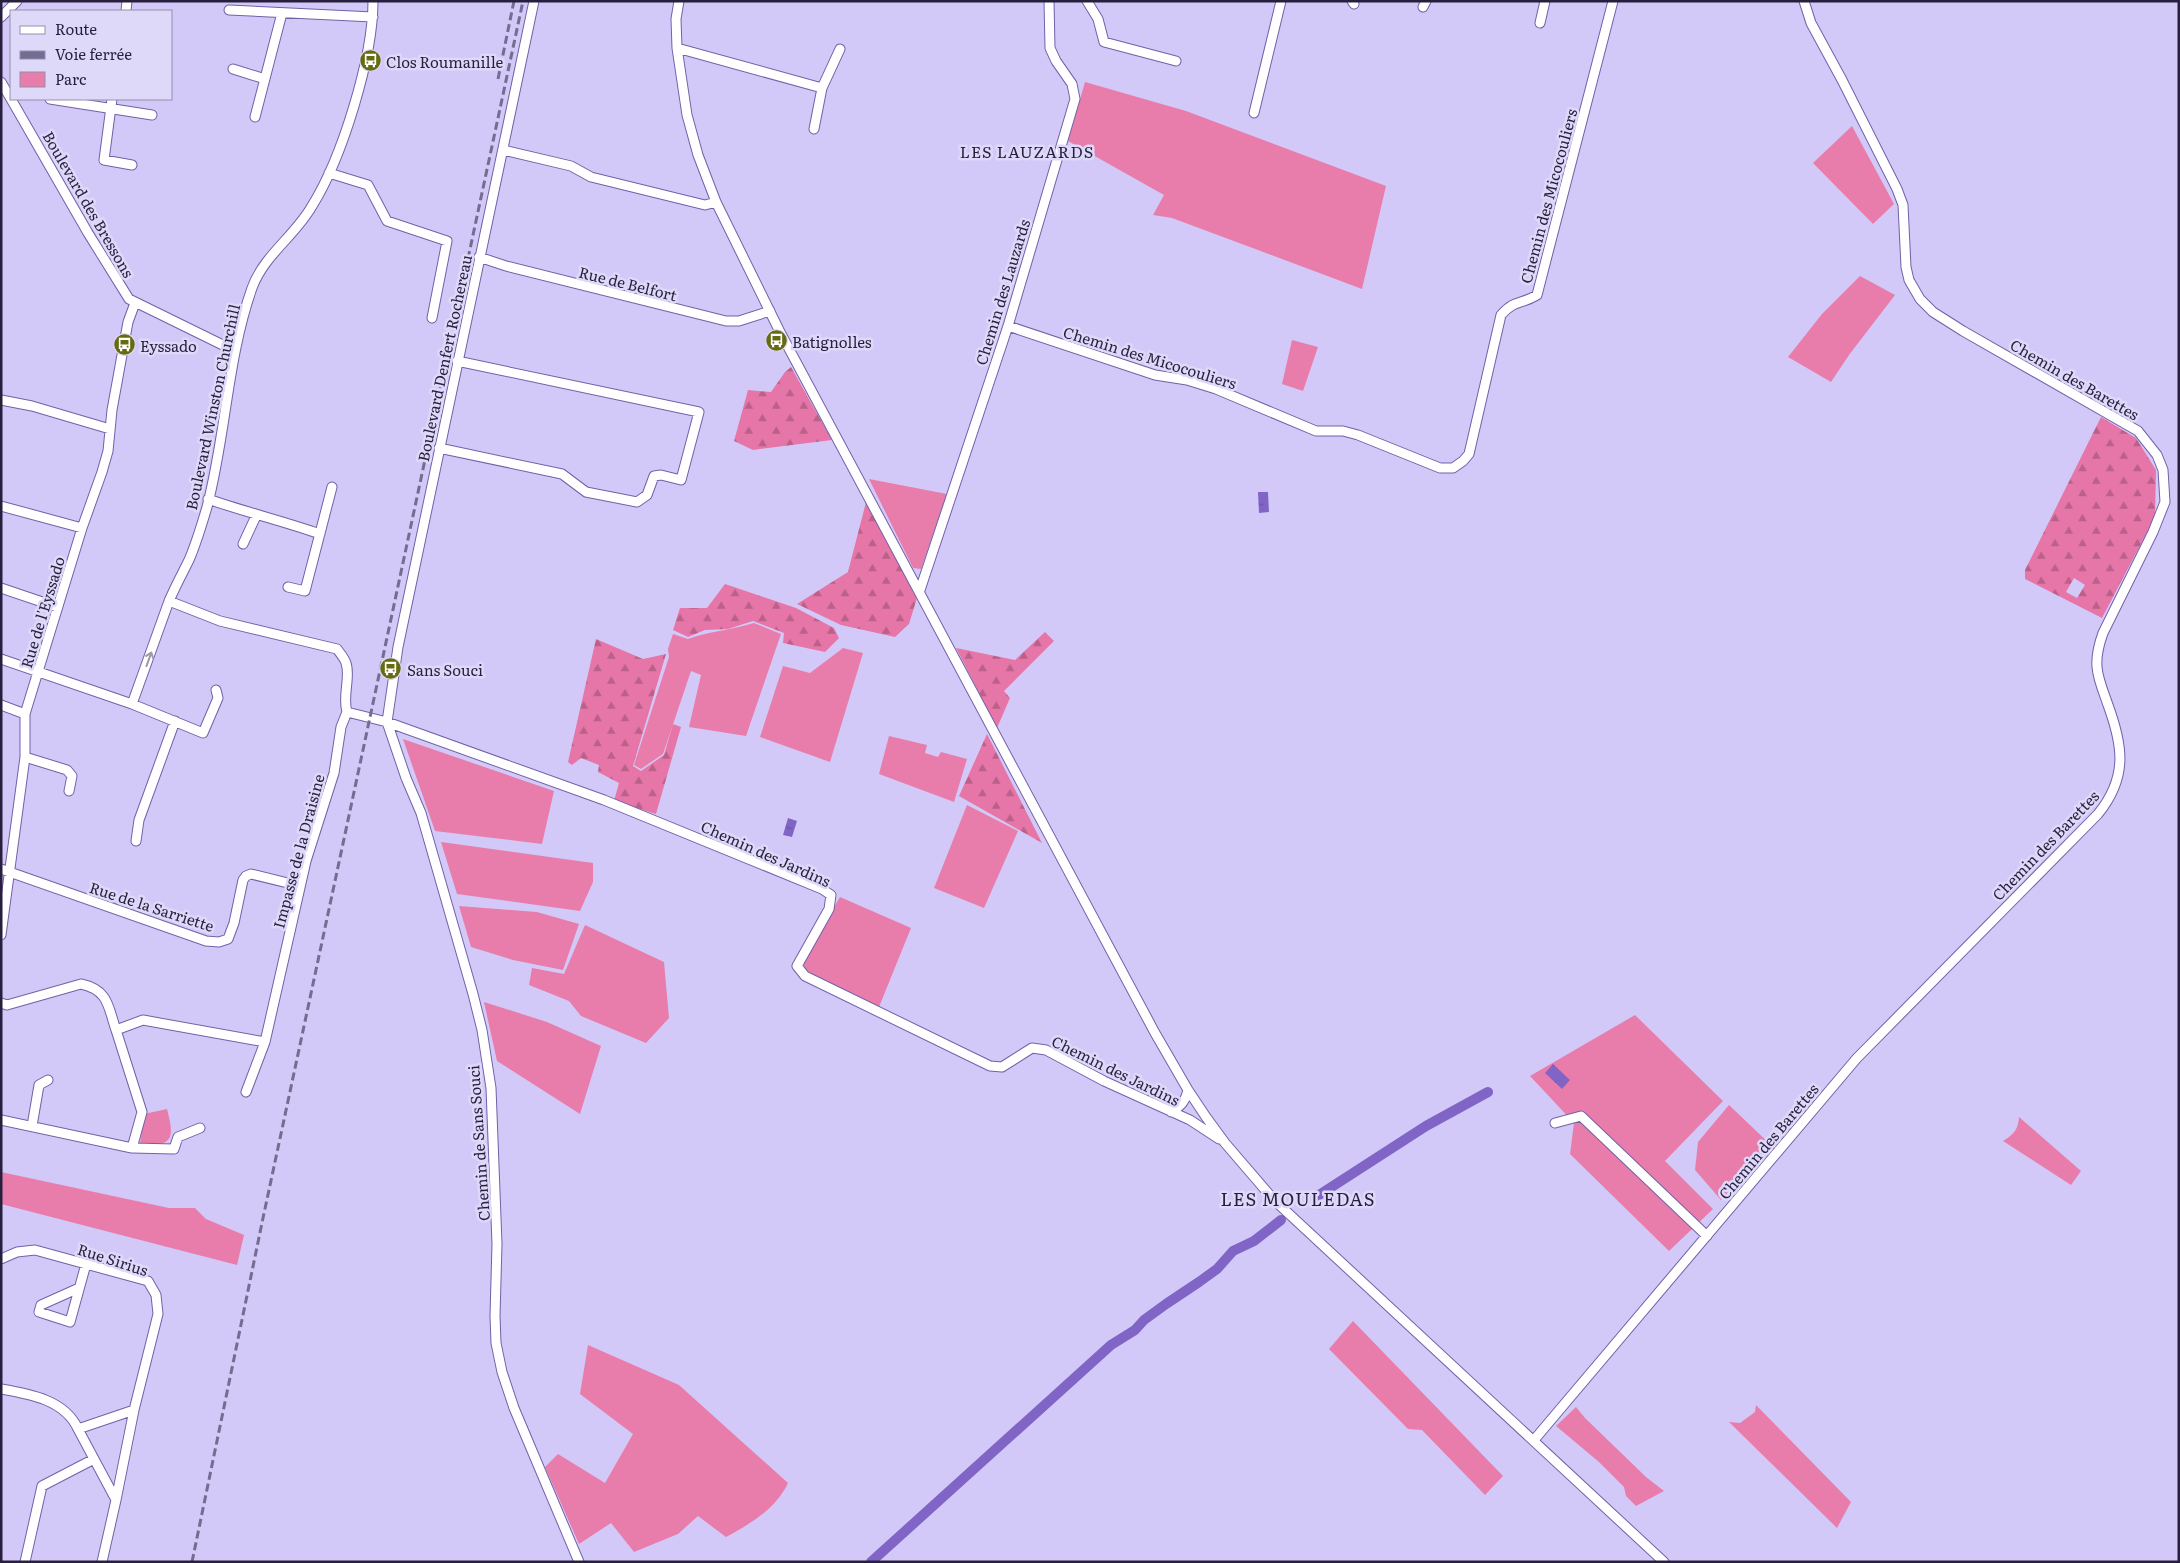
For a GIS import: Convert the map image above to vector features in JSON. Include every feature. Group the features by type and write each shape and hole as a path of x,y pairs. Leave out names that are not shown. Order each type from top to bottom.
{"street":[{"path":"1,16 16,1"},
{"name":"Boulevard Winston Churchill","path":"132,704 179,577 189,561 208,499 235,351 252,287 270,256 312,208 329,173 354,107 373,17 373,1"},
{"name":"Boulevard Denfert Rochereau","path":"388,722 398,647 534,1"},
{"path":"679,1 676,19 677,48 687,115 698,155 716,202 770,311 920,590 1040,821 1188,1090 1225,1143 1274,1200 1664,1562"},
{"name":"Chemin des Lauzards","path":"920,590 1008,326 1075,99 1072,84 1056,61 1050,48 1048,1"},
{"path":"1088,1 1098,18 1104,42 1176,61"},
{"path":"1254,114 1281,1"},
{"path":"1540,23 1545,1"},
{"name":"Chemin des Micocouliers","path":"1008,326 1155,375 1187,380 1216,389 1316,431 1342,431 1358,435 1424,463 1440,468 1453,468 1469,454 1501,315 1509,306 1528,300 1536,295 1614,1"},
{"name":"Chemin des Barettes","path":"1534,1440 1857,1058 2098,814 2108,802 2115,788 2121,756 2116,725 2100,681 2097,667 2098,651 2103,633 2166,502 2163,470 2158,455 2138,431 1963,331 1933,312 1920,299 1909,280 1906,267 1903,205 1897,189 1846,88 1810,23 1804,1"},
{"path":"229,10 373,17"},
{"path":"255,117 282,13"},
{"path":"677,48 822,88"},
{"path":"814,129 822,88 840,49"},
{"path":"233,69 265,79"},
{"name":"Boulevard des Bressons","path":"1,82 10,95"},
{"name":"Boulevard des Bressons","path":"13,100 122,289 135,303 235,351"},
{"path":"56,100 152,115"},
{"path":"112,100 104,160 132,164"},
{"path":"503,150 571,166 591,177 705,205 716,202"},
{"path":"329,173 368,185 387,221 447,241 432,318"},
{"name":"Rue de Belfort","path":"479,257 506,266 726,322 739,321 770,311"},
{"name":"Rue de l'Eyssado","path":"1,935 6,871 25,757 25,714 82,528 102,472 128,322 135,303"},
{"path":"439,448 562,474 586,492 637,502 647,495 654,476 661,475 681,480 699,412 457,361"},
{"path":"1,400 32,406 110,429"},
{"path":"288,587 305,591 332,487"},
{"path":"208,499 256,516 276,519 320,534"},
{"path":"1,506 82,528"},
{"path":"243,544 256,516"},
{"path":"1,588 57,607"},
{"path":"170,601 220,621 337,649 346,663 347,680 344,702 347,712 388,722"},
{"path":"1,659 132,704 203,732 218,698 216,690"},
{"path":"1,705 25,714"},
{"name":"Impasse de la Draisine","path":"246,1092 265,1042 300,886 334,773 341,727 347,712"},
{"path":"136,841 139,820 175,721"},
{"name":"Chemin des Jardins","path":"388,722 604,800 822,889 831,895 832,900 829,909 797,966 805,976 990,1066 1002,1067 1032,1048 1037,1047 1145,1101 1190,1120 1225,1143"},
{"name":"Chemin de Sans Souci","path":"388,722 406,778 421,813 482,1030 491,1088 497,1244 494,1316 496,1344 502,1372 529,1445 579,1562"},
{"path":"25,757 67,770 72,776 69,791"},
{"name":"Rue de la Sarriette","path":"6,871 206,941 228,939 243,880 246,876 252,874 300,886"},
{"path":"1,1003 7,1005 81,984 93,987 103,994 142,1112 132,1148"},
{"path":"116,1030 143,1020 265,1042"},
{"path":"32,1126 39,1085 48,1080"},
{"path":"1170,1112 1186,1100 1188,1090"},
{"path":"1556,1123 1581,1116 1707,1236"},
{"path":"1,1120 132,1148 174,1150 178,1137 200,1128"},
{"name":"Rue Sirius","path":"1,1259 18,1252 34,1250 148,1282 156,1295 158,1314 134,1410 102,1562"},
{"path":"79,1288 40,1305 39,1312 70,1322 86,1264"},
{"path":"1,1389 23,1392 55,1404 73,1417 116,1500"},
{"path":"78,1429 134,1410"},
{"path":"25,1562 42,1486 94,1459"}],"green space":[{"path":"1085,82 1186,111 1386,186 1362,289 1172,218 1153,215 1164,195 1068,141"},
{"path":"1852,126 1894,204 1873,224 1813,163"},
{"path":"1860,276 1895,295 1831,382 1788,357 1822,314"},
{"path":"1292,340 1318,347 1303,391 1282,384"},
{"path":"791,367 832,440 753,450 734,441 748,390 771,392 785,372"},
{"path":"2101,417 2136,438 2156,470 2155,517 2102,618 2025,579 2025,570","holes":["2074,578 2085,585 2077,598 2066,592"]},
{"path":"869,479 947,494 921,569 913,568"},
{"path":"866,502 917,598 909,624 895,637 841,625 797,604 848,572"},
{"path":"725,584 796,608 834,628 839,638 825,652 783,643 784,633 753,621 728,629 705,630 688,637 673,630 680,608 707,608"},
{"path":"754,623 781,634 746,736 689,727 701,675 691,671 663,754 641,769 634,765 669,657 668,649 673,634 688,639"},
{"path":"1045,632 1054,641 1004,691 1010,698 997,728 956,648 1015,660"},
{"path":"596,639 643,659 666,654 633,766 641,771 664,755 673,724 681,727 656,814 614,801 619,783 598,772 599,765 581,758 572,765 568,762"},
{"path":"843,648 863,653 830,762 760,737 783,666 810,673"},
{"path":"987,734 1042,843 959,796"},
{"path":"889,736 927,745 925,753 938,757 941,752 967,759 954,802 879,774"},
{"path":"403,739 554,791 542,844 435,831"},
{"path":"967,805 1018,831 984,908 934,888"},
{"path":"441,842 593,863 593,882 580,911 457,894"},
{"path":"840,897 911,928 879,1007 806,971 802,960"},
{"path":"459,906 537,912 579,924 563,970 513,960 471,947"},
{"path":"585,925 664,962 669,1018 646,1043 581,1016 569,1001 529,985 532,968 564,974"},
{"path":"484,1002 547,1022 601,1046 580,1114 497,1061"},
{"path":"1635,1015 1723,1101 1665,1161 1713,1209 1669,1251 1570,1154 1574,1123 1530,1076"},
{"path":"1729,1105 1771,1145 1721,1200 1695,1170 1698,1142"},
{"path":"167,1109 171,1128 169,1139 159,1144 140,1144 144,1114"},
{"path":"2019,1117 2081,1171 2071,1185 2003,1141 2015,1131"},
{"path":"1,1172 169,1208 195,1208 206,1219 244,1235 237,1265 1,1204"},
{"path":"1353,1321 1503,1476 1485,1495 1422,1430 1408,1429 1329,1349"},
{"path":"588,1345 679,1385 788,1483 777,1501 753,1521 726,1537 698,1516 678,1534 634,1552 611,1523 579,1544 545,1467 558,1454 605,1483 633,1434 580,1394"},
{"path":"1756,1405 1851,1502 1837,1528 1729,1422 1740,1423 1755,1412"},
{"path":"1576,1407 1646,1477 1664,1491 1636,1506 1626,1496 1624,1487 1599,1462 1556,1426"}],"water":[{"path":"1258,492 1268,492 1269,512 1259,513"},
{"path":"788,818 797,821 792,837 783,835"},
{"path":"1553,1064 1570,1080 1562,1089 1545,1073"}],"waterway":[{"path":"1316,1197 1426,1126 1488,1092"},
{"path":"871,1562 1111,1345 1135,1330 1144,1320 1217,1269 1233,1251 1254,1241 1281,1220"}],"railway":[{"path":"498,79 514,1"},
{"path":"192,1562 263,1218 523,1"}],"place":[{"name":"Clos Roumanille","path":"370,61"},
{"name":"Batignolles","path":"776,341"},
{"name":"Eyssado","path":"124,345"},
{"name":"Sans Souci","path":"391,669"}],"district":[{"name":"LES LAUZARDS","path":"1027,151"},
{"name":"LES MOULEDAS","path":"1298,1198"}]}
